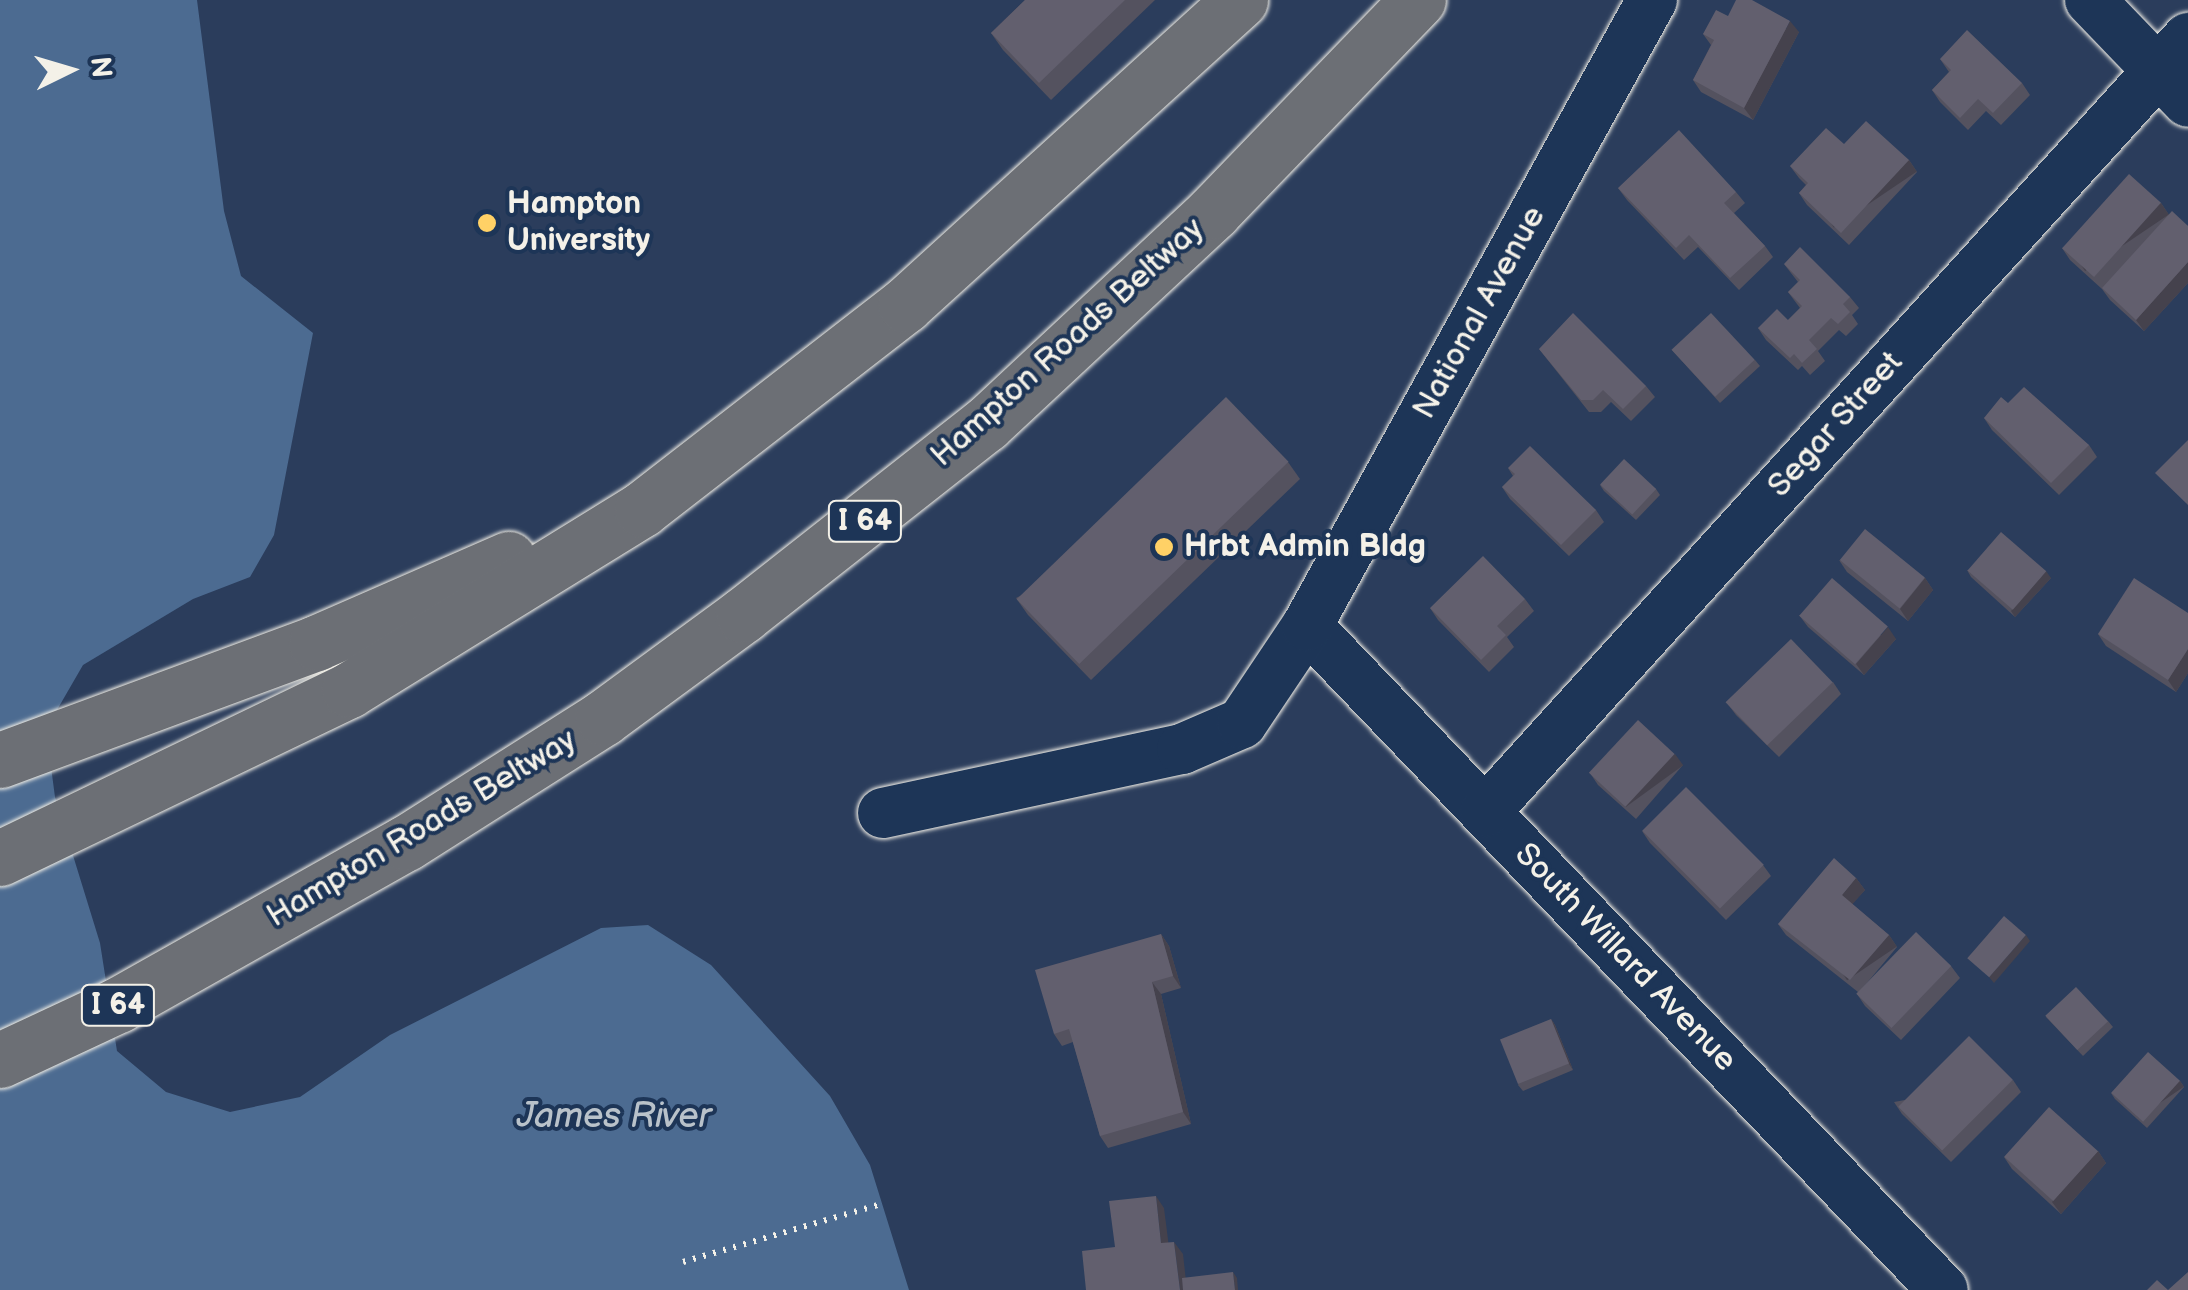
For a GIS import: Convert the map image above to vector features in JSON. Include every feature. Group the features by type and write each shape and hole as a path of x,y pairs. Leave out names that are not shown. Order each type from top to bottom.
{"highway":[{"path":"0,858 150,791 350,690 536,579 757,426 905,305 1240,0"},
{"name":"Hampton Roads Beltway","path":"0,1060 234,943 603,718 874,514 986,424 1213,212 1418,0"},
{"path":"0,760 437,592 757,426"}],"street":[{"name":"National Avenue","path":"883,813 1182,749 1242,723 1308,626 1652,0"},
{"path":"2090,0 2178,70"},
{"name":"Segar Street","path":"1484,812 2178,70"},
{"name":"South Willard Avenue","path":"1308,626 1943,1290"}],"path":[{"path":"683,1262 882,1204"}],"water":[{"name":"James River","path":"0,0 197,0 224,211 241,276 313,333 274,535 250,577 193,599 83,665 46,729 55,797 100,943 117,1051 166,1092 230,1112 300,1097 390,1035 601,928 648,925 711,965 830,1096 870,1165 909,1290 0,1290"}],"building":[{"path":"1025,0 1125,0 1039,83 991,33"},
{"path":"1736,0 1752,0 1790,21 1744,108 1693,80 1714,40 1703,34 1716,10 1728,16"},
{"path":"1967,30 2022,83 1993,113 1978,99 1960,118 1932,90 1951,70 1940,59"},
{"path":"1866,121 1909,160 1841,233 1799,193 1808,183 1790,166 1826,128 1844,144"},
{"path":"1679,130 1736,192 1724,203 1765,246 1730,278 1689,235 1676,248 1618,188"},
{"path":"2129,174 2161,203 2094,277 2062,248"},
{"path":"2172,211 2188,226 2188,262 2136,320 2102,288"},
{"path":"1800,247 1850,297 1843,304 1850,312 1838,324 1831,318 1809,340 1817,349 1802,363 1794,354 1790,358 1758,328 1777,309 1788,320 1802,306 1788,292 1800,280 1784,264"},
{"path":"1573,313 1646,386 1623,409 1603,390 1593,400 1581,400 1539,349"},
{"path":"1711,313 1755,360 1715,397 1672,350"},
{"path":"2024,387 2089,445 2051,483 1984,418 2001,397 2008,403"},
{"name":"Hrbt Admin Bldg","path":"1226,397 1289,462 1079,664 1017,599"},
{"path":"2188,440 2188,505 2155,473"},
{"path":"1530,446 1596,510 1561,545 1502,487 1515,474 1508,468"},
{"path":"1624,459 1656,489 1632,515 1600,485"},
{"path":"1865,529 1925,577 1900,609 1840,560"},
{"path":"2001,532 2046,571 2013,610 1968,570"},
{"path":"1483,556 1525,599 1497,626 1506,635 1481,660 1430,608"},
{"path":"1832,578 1888,627 1855,664 1799,616"},
{"path":"2134,578 2188,613 2188,649 2168,680 2098,634"},
{"path":"1791,639 1833,682 1767,745 1726,702"},
{"path":"1638,720 1675,754 1625,807 1589,773"},
{"path":"1686,787 1764,865 1720,909 1642,831"},
{"path":"1834,858 1856,878 1842,895 1889,935 1850,980 1778,924"},
{"path":"2004,916 2026,935 1989,977 1967,958"},
{"path":"1916,932 1951,966 1892,1028 1856,994"},
{"path":"1161,934 1173,976 1152,982 1183,1112 1100,1136 1069,1029 1054,1034 1035,970"},
{"path":"2076,987 2108,1021 2077,1050 2045,1016"},
{"path":"1551,1019 1569,1064 1518,1084 1500,1040"},
{"path":"1969,1036 2013,1080 1942,1151 1898,1107"},
{"path":"2148,1052 2180,1081 2143,1122 2111,1093"},
{"path":"2049,1107 2098,1151 2053,1201 2004,1157"},
{"path":"1156,1196 1161,1243 1174,1242 1180,1290 1086,1290 1082,1251 1115,1247 1109,1201"},
{"path":"1233,1272 1235,1290 1183,1290 1182,1278"},
{"path":"2188,1272 2188,1290 2168,1290"},
{"path":"2157,1280 2168,1290 2147,1290"}],"place":[{"name":"Hampton University","path":"487,223"},
{"name":"Hrbt Admin Bldg","path":"1164,547"}]}
